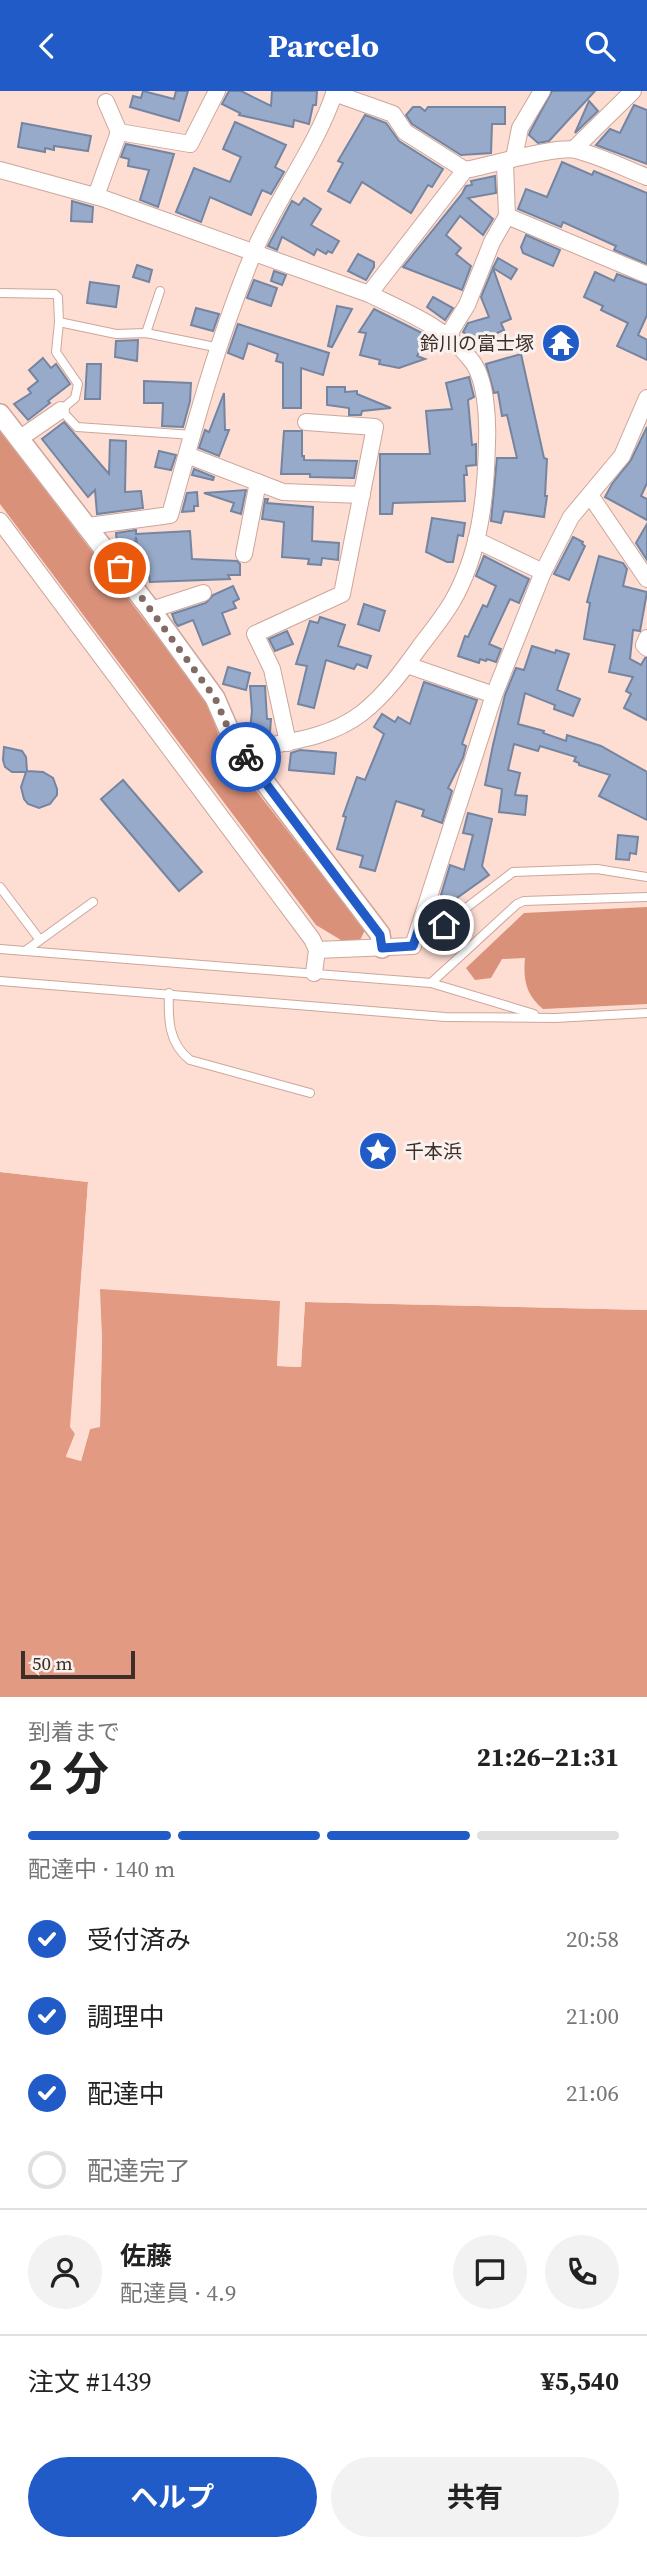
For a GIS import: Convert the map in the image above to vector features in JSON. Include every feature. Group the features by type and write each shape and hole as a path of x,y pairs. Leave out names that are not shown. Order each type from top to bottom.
{"street":[{"path":"119,132 190,144 217,91"},
{"path":"447,337 467,305 492,241 507,216 509,160 520,128 542,91"},
{"path":"574,149 634,91"},
{"path":"88,526 170,515 220,348 254,252 321,125 334,92 393,114 405,132 465,170"},
{"path":"96,196 119,132 106,102"},
{"path":"369,294 465,170 574,149 647,177"},
{"path":"0,170 96,196 369,294 412,314 447,337 472,361 482,384 488,423 484,498 473,554 453,601 408,665 362,713 336,729 288,743 241,751"},
{"path":"507,216 647,275"},
{"path":"317,950 413,946 494,695 543,572 571,517 622,456 641,427 647,398"},
{"path":"19,439 61,410"},
{"path":"0,414 152,610 215,698 241,751 380,935 382,948"},
{"path":"288,743 272,669 255,634 342,594 375,427 306,422"},
{"path":"187,455 284,492 362,495"},
{"path":"244,554 258,482"},
{"path":"590,495 647,579"},
{"path":"0,521 312,939 317,950 314,972"},
{"path":"476,540 543,572"},
{"path":"152,610 204,593"},
{"path":"647,638 647,648"},
{"path":"408,665 494,695"}],"lane":[{"path":"146,333 160,291"},
{"path":"0,293 55,294 58,297 56,352 78,384 75,398 61,410 77,427 193,435"},
{"path":"59,322 117,334 146,333 220,348"},
{"path":"419,928 444,925 513,872 597,869 647,877"},
{"path":"0,887 40,940"},
{"path":"431,983 517,904 524,901 647,897"},
{"path":"24,951 93,902"},
{"path":"0,949 431,983 555,1018"},
{"path":"0,981 445,1017 555,1018 647,1013"},
{"path":"169,993 169,1028 183,1055 190,1060 310,1093"}],"shaded area":[{"path":"0,431 206,701 219,736 236,765 365,930 360,940 341,940 316,925 0,504"},
{"path":"647,907 647,1004 543,1009 527,987 525,958 502,959 491,978 475,980 466,968 524,913"},
{"path":"0,1172 88,1182 70,1427 75,1434 66,1456 81,1461 90,1429 100,1426 102,1339 99,1288 281,1301 277,1366 301,1367 305,1302 647,1310 647,1697 0,1697"}],"pier":[{"path":"0,1168 89,1178 92,1181 74,1426 78,1434 70,1454 78,1457 86,1428 96,1424 98,1285 282,1298 281,1363 298,1363 301,1302 304,1299 647,1306 647,1310 305,1302 301,1367 277,1366 280,1301 100,1289 100,1427 90,1429 81,1461 66,1457 75,1434 71,1422 88,1182 0,1172"}],"building":[{"path":"143,91 174,99 176,91 188,91 179,121 130,107 133,96 141,98"},
{"path":"229,91 241,91 271,106 272,91 317,91 316,105 313,105 309,124 294,120 293,127 239,115 240,113 222,104"},
{"path":"552,91 595,91 549,141 538,143 529,135"},
{"path":"589,101 598,111 575,133"},
{"path":"634,105 647,110 647,164 596,145 610,129 620,133"},
{"path":"413,107 420,107 425,111 428,107 505,107 505,124 492,124 491,153 461,155 412,124 406,115"},
{"path":"365,115 386,123 399,141 443,169 432,187 428,185 411,213 362,182 350,203 328,191 343,163 338,161"},
{"path":"235,122 286,145 275,167 284,172 271,194 262,190 251,215 210,197 201,222 176,212 194,168 230,182 241,157 223,149"},
{"path":"22,123 91,136 88,151 54,146 54,150 45,148 45,152 18,147"},
{"path":"126,144 174,154 158,207 140,200 149,170 128,166 129,159 121,157"},
{"path":"562,162 592,175 594,171 647,193 647,264 614,250 616,246 563,222 561,227 518,209 526,189 547,197"},
{"path":"495,176 496,193 468,198 493,219 483,235 460,216 446,235 461,248 456,254 471,266 462,290 403,267 466,186 472,185 471,181"},
{"path":"304,198 321,209 311,225 339,241 332,253 328,251 326,254 317,249 314,255 282,237 277,250 268,246 292,201 299,205"},
{"path":"72,201 93,207 92,222 71,221"},
{"path":"526,235 560,250 553,266 523,253 521,247"},
{"path":"358,254 374,262 366,280 348,271"},
{"path":"498,258 517,269 511,279 493,268"},
{"path":"137,265 152,270 149,282 133,277"},
{"path":"493,268 511,319 501,323 504,330 477,342 463,332 468,323 489,317 481,297"},
{"path":"274,271 286,275 282,285 271,281"},
{"path":"595,272 614,281 617,274 647,285 647,315 638,335 647,340 647,360 617,346 628,323 601,310 603,306 584,297"},
{"path":"254,280 277,288 271,306 247,298"},
{"path":"90,282 119,286 116,307 87,303"},
{"path":"433,297 453,308 445,320 427,307"},
{"path":"337,306 352,309 332,347 328,346"},
{"path":"196,308 219,314 213,331 191,325"},
{"path":"374,309 428,336 417,356 425,359 399,368 379,364 380,360 360,355 366,333 359,332"},
{"path":"238,324 329,353 323,375 301,368 301,408 283,408 283,363 276,361 278,354 248,343 243,359 228,353"},
{"path":"138,340 137,361 115,357 116,341"},
{"path":"521,354 544,458 547,459 547,496 544,517 504,511 501,523 491,521 497,458 517,458 507,415 502,416 498,392 494,393 486,364"},
{"path":"43,358 51,368 56,364 70,384 28,420 14,404 31,393 28,389 38,381 29,370"},
{"path":"87,364 101,364 100,399 85,399"},
{"path":"469,377 474,397 468,400 472,445 476,444 476,465 466,466 465,501 393,503 392,514 380,514 380,454 430,454 426,411 452,409 446,383"},
{"path":"144,381 191,383 190,401 183,427 162,426 163,403 144,403"},
{"path":"327,387 345,387 345,392 357,391 357,394 391,408 349,415 349,408 327,405"},
{"path":"224,393 225,430 229,430 219,456 199,448 205,430 209,432"},
{"path":"64,422 109,474 110,440 126,441 125,492 141,491 143,508 97,514 95,490 88,497 42,439"},
{"path":"647,427 647,483 641,496 647,499 647,520 605,497 631,460"},
{"path":"284,431 302,431 304,460 357,461 354,478 281,474"},
{"path":"159,451 176,455 171,470 155,467"},
{"path":"194,469 214,477 213,480 192,475"},
{"path":"246,490 241,514 231,511 234,503 204,493"},
{"path":"197,492 198,506 194,506 194,511 182,512 187,493"},
{"path":"265,499 268,499 267,503 313,507 312,541 339,543 338,560 322,558 321,565 308,564 309,559 282,557 284,522 262,519"},
{"path":"432,518 465,523 463,536 458,535 453,562 426,552"},
{"path":"647,524 647,560 636,543"},
{"path":"136,530 136,534 190,531 192,559 237,561 240,564 240,575 228,575 230,579 150,582 149,576 143,577 136,537 135,544 117,543 116,533"},
{"path":"573,537 585,546 569,580 554,574"},
{"path":"484,556 529,579 519,603 510,599 489,644 501,649 496,662 480,659 479,663 458,656 465,636 468,637 483,605 487,607 496,586 476,576"},
{"path":"599,556 623,563 627,569 623,586 647,592 640,631 633,630 630,659 641,665 647,658 647,720 624,708 631,694 626,691 633,677 609,672 615,645 584,639 590,603 587,602"},
{"path":"233,586 239,599 233,602 236,608 222,613 230,634 203,645 193,620 178,626 175,622 172,614 206,603 213,595"},
{"path":"364,604 385,611 379,631 358,624"},
{"path":"320,617 345,625 338,646 371,656 367,668 357,664 354,669 326,660 314,708 298,704 307,666 296,664 310,621 318,623"},
{"path":"287,631 293,644 275,651 269,639"},
{"path":"532,646 569,654 557,690 580,699 573,716 554,709 555,705 525,693 518,724 566,741 567,735 601,746 647,772 647,820 599,796 610,775 579,765 574,761 576,757 540,746 538,751 514,744 508,770 520,773 515,795 527,796 525,815 499,812 502,789 485,785 505,695 516,668 524,670"},
{"path":"228,667 250,673 246,690 223,684"},
{"path":"424,682 477,700 462,744 466,746 463,758 448,788 452,791 442,823 422,816 424,810 396,801 375,871 360,867 363,856 337,849 346,817 343,816 357,777 365,780 384,734 374,727 382,714 395,722 398,717 410,724"},
{"path":"250,686 265,686 267,719 271,719 270,732 261,732 261,737 249,738 252,711"},
{"path":"4,747 22,751 26,757 27,771 43,772 53,778 57,795 50,804 39,808 28,804 21,787 26,772 12,772 5,767"},
{"path":"300,750 336,753 334,774 289,770 291,753"},
{"path":"123,780 202,872 179,891 101,799"},
{"path":"468,813 492,819 482,866 489,875 454,900 441,895 450,865 464,870 473,835 463,833"},
{"path":"618,835 638,837 636,854 630,853 629,860 616,859"}],"way so far":[{"path":"120,568 215,698 228,728 246,757"}],"place":[{"name":"鈴川の富士塚","path":"561,343"},
{"name":"千本浜","path":"378,1151"}],"route":[{"path":"246,757 380,935 382,948 413,946 419,928 444,925"}]}
